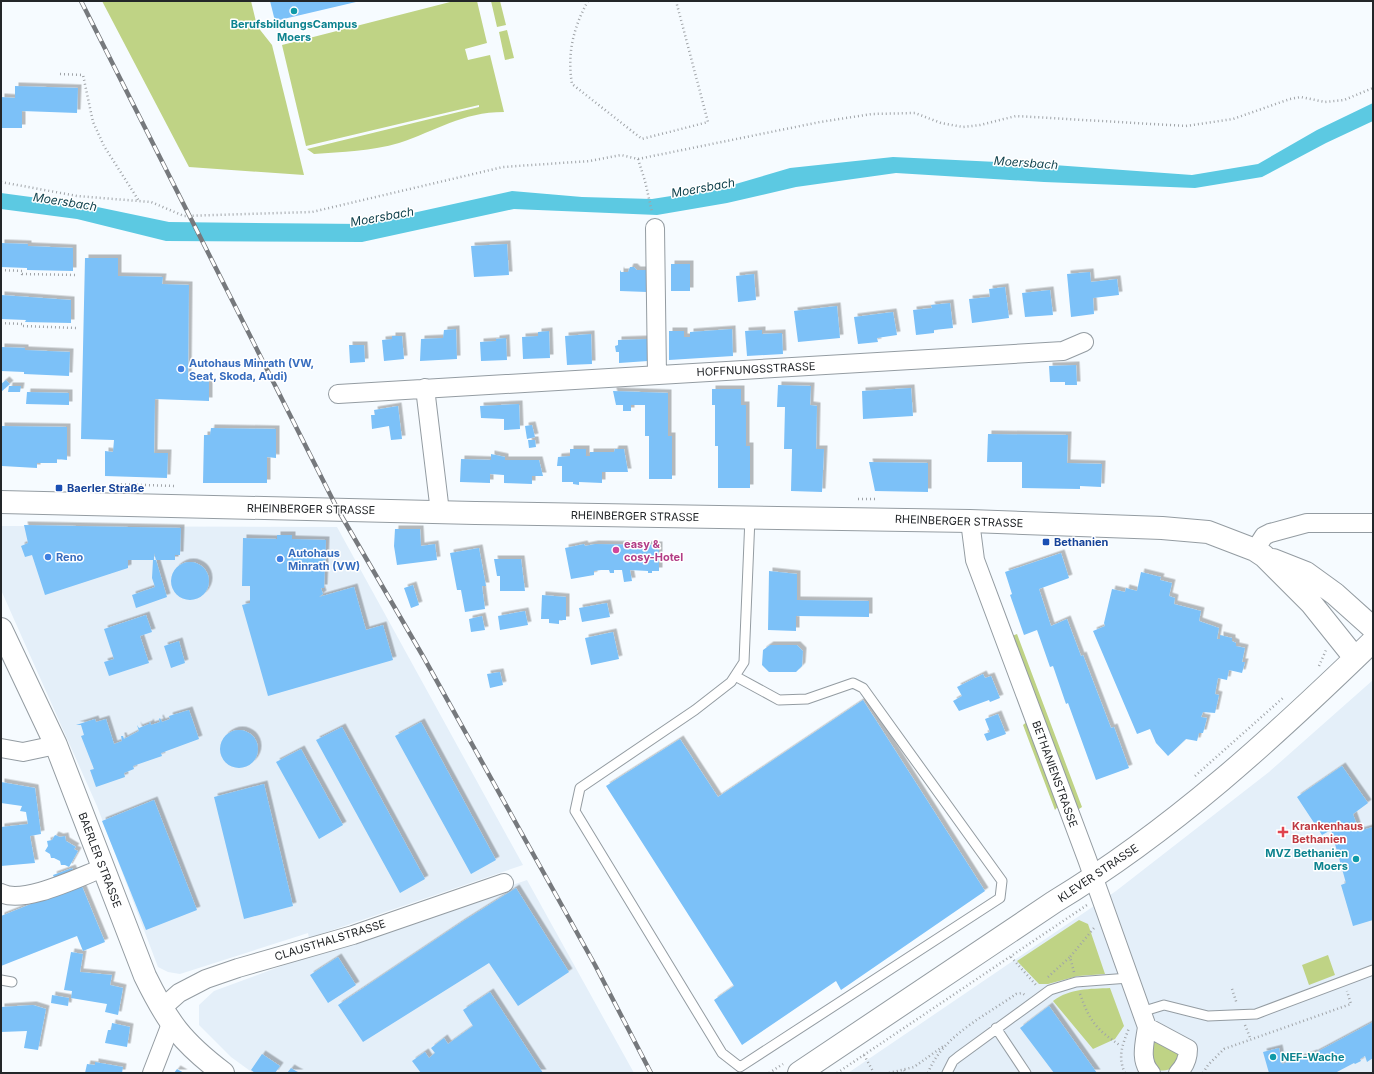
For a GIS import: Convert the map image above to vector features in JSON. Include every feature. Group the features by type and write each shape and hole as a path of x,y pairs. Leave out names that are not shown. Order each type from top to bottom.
{"main road":[{"name":"RHEINBERGER STRASSE","path":"1,502 440,512 970,521 1162,528 1208,532 1306,573 1335,594 1373,628"},
{"path":"1259,553 1311,603 1355,658"},
{"name":"BAERLER STRASSE","path":"1,629 56,745 146,976 166,1017 188,1045 223,1073"},
{"name":"KLEVER STRASSE","path":"794,1066 1094,878 1176,819 1246,760 1373,641"}],"street":[{"path":"655,228 657,375"},
{"name":"HOFFNUNGSSTRASSE","path":"338,394 1063,351 1084,342"},
{"path":"425,388 440,512"},
{"name":"BETHANIENSTRASSE","path":"970,521 975,560 1094,878 1144,1020 1144,1062 1151,1073"},
{"path":"1259,553 1264,536 1307,523 1373,523"},
{"path":"1,748 23,752 56,745"},
{"path":"1,893 15,897 30,896 103,868"},
{"name":"CLAUSTHALSTRASSE","path":"166,1017 179,993 206,979 353,934 504,883"},
{"path":"152,1073 166,1017"},
{"path":"1144,1020 1188,1049 1188,1057 1185,1065 1178,1073"}],"lane":[{"path":"735,676 779,700 807,699 853,684 863,688 1002,881 1000,898 740,1067 722,1053 575,811 580,788 695,710 731,682 744,662 750,518"},
{"path":"1144,1020 1164,1005 1208,1016 1256,1014 1373,970"},
{"path":"947,1073 953,1061 958,1057 1034,1001 1058,986 1096,980 1129,978"},
{"path":"1,980 12,982"},
{"path":"996,1028 1026,1073"}],"path":[{"path":"588,1 574,32 569,67 572,84 642,139 708,122 676,1"},
{"path":"60,74 83,75 93,122 104,146 139,201"},
{"path":"1,182 77,196 151,202 184,216 227,213 289,214 312,212 503,167 590,161 621,155 638,159 820,122 872,114 915,113 941,123 963,127 980,125 1016,116 1186,126 1233,119 1290,99 1301,97 1325,102 1344,100 1373,88"},
{"path":"638,159 645,181 655,228"},
{"path":"1,270 22,271 22,274 77,275"},
{"path":"1,323 22,324 22,326 76,328"},
{"path":"1316,669 1324,659 1328,647"},
{"path":"1191,779 1286,696"},
{"path":"1011,956 1035,986 1042,983"},
{"path":"1047,978 1070,957"},
{"path":"1203,1073 1208,1065 1224,1049 1351,1004 1344,981"},
{"path":"889,1073 914,1066 949,1042"},
{"path":"864,1055 874,1073"},
{"path":"769,1073 794,1066"},
{"path":"904,1070 907,1073"}],"shaded area":[{"path":"1,526 337,527 523,865 309,938 308,933 180,974 168,972 158,967 97,806 1,590"},
{"name":"Krankenhaus Bethanien","path":"1373,680 1373,1073 848,1073 1116,891 1269,772"},
{"path":"527,880 634,1073 253,1073 231,1057 199,1025 199,1005 214,991 330,948"}],"green space":[{"path":"102,1 251,1 257,26 272,45 304,175 189,167"},
{"path":"454,1 477,1 487,43 465,49 468,60 490,55 504,112 475,115 399,143 378,148 314,154 307,149 479,107 479,105 306,146 282,45"},
{"path":"491,1 500,1 506,25 497,27"},
{"path":"507,30 514,58 505,60 499,32"},
{"path":"1017,634 1082,807 1076,811 1012,636"},
{"path":"1028,721 1059,805 1055,810 1023,725"},
{"path":"1079,920 1088,924 1105,974 1078,976 1048,984 1039,984 1017,961"},
{"path":"1328,955 1335,975 1309,985 1302,965"},
{"path":"1110,988 1124,1026 1115,1039 1093,1049 1053,1001 1073,991"},
{"path":"1158,1041 1178,1051 1177,1061 1172,1068 1164,1070 1155,1069 1151,1045"}],"water":[{"name":"Moersbach","path":"1373,103 1373,121 1326,143 1262,177 1195,188 1044,182 896,173 796,187 727,203 657,215 514,209 362,242 166,241 77,219 1,209 1,193 83,204 169,222 363,224 512,191 582,197 652,199 722,188 790,168 893,157 1040,164 1192,175 1258,164 1317,130"}],"building":[{"name":"BerufsbildungsCampus Moers","path":"270,1 356,1 356,2 275,21"},
{"path":"15,86 78,88 77,113 22,111 22,128 1,128 1,97 15,98"},
{"path":"1,243 73,248 73,271 27,270 27,268 1,267"},
{"path":"507,244 509,275 474,277 471,246"},
{"path":"85,258 118,258 118,276 163,277 162,284 189,285 188,380 209,381 209,401 155,399 154,453 168,453 167,478 105,476 105,451 113,452 114,440 81,439"},
{"path":"671,264 690,264 690,291 671,291"},
{"path":"630,267 634,267 637,270 648,270 647,292 620,291 620,270 621,272 628,272"},
{"path":"1090,272 1091,282 1117,279 1119,295 1093,298 1094,314 1071,317 1067,274"},
{"path":"754,274 756,300 738,302 736,276"},
{"path":"1005,287 1009,318 972,323 969,299 990,297 989,289"},
{"path":"1050,290 1053,315 1025,317 1022,293"},
{"path":"1,295 71,300 71,323 25,322 26,320 1,319"},
{"path":"950,303 953,328 934,330 934,333 916,335 913,310 932,308 931,305"},
{"path":"837,306 840,338 798,342 794,311"},
{"path":"893,312 897,335 877,338 878,342 858,344 854,317"},
{"path":"456,329 457,359 420,361 421,339 443,338 444,330"},
{"path":"732,329 733,356 669,360 669,331 684,331 684,337 690,337 690,332"},
{"path":"762,330 762,334 782,333 783,354 747,356 745,331"},
{"path":"549,331 550,358 523,359 522,337 538,336 538,332"},
{"path":"591,334 592,364 567,365 565,336"},
{"path":"392,336 402,336 404,359 384,361 382,340 392,339"},
{"path":"506,338 507,360 481,361 480,342 496,341 496,339"},
{"path":"647,339 647,344 651,344 651,354 647,354 648,361 619,363 619,352 616,352 615,346 618,345 618,340"},
{"path":"349,345 364,345 365,362 350,363"},
{"path":"1,347 25,348 25,350 70,352 69,376 24,374 24,372 1,371"},
{"path":"1076,365 1077,385 1065,385 1065,382 1050,382 1049,366"},
{"path":"6,380 10,384 1,392 1,384"},
{"path":"778,385 811,386 810,405 817,406 816,449 824,449 822,492 791,491 792,449 784,449 785,407 777,407"},
{"path":"9,386 21,386 20,392 8,392"},
{"path":"911,388 913,416 863,419 862,391"},
{"path":"712,389 741,389 741,405 746,405 746,446 750,446 750,488 718,488 718,446 715,446 715,405 712,405"},
{"path":"613,391 668,393 668,436 672,436 672,479 649,479 649,436 645,436 645,405 631,405 631,411 623,411 623,405 616,405"},
{"path":"27,392 69,393 69,405 26,404"},
{"path":"519,404 520,429 504,430 504,419 481,418 480,406"},
{"path":"398,406 402,439 391,440 389,426 372,429 371,415 375,415 374,410"},
{"path":"532,425 535,437 527,439 525,426"},
{"path":"1,426 67,427 67,460 57,459 57,463 37,463 37,468 2,466"},
{"path":"211,428 276,429 276,458 267,457 267,483 203,483 204,435 210,435"},
{"path":"988,434 1068,435 1067,463 1102,464 1101,487 1080,486 1080,489 1022,488 1022,462 987,462"},
{"path":"528,440 535,440 536,447 529,448"},
{"path":"570,449 586,449 586,456 590,456 590,452 614,452 615,449 624,449 628,472 602,472 602,483 579,482 579,485 573,484 573,482 562,482 562,466 557,466 558,457 570,456"},
{"path":"491,454 505,457 505,460 539,460 543,476 532,476 532,484 504,483 504,475 490,474 490,483 460,482 461,459 491,460"},
{"path":"869,462 928,463 928,492 875,491"},
{"path":"24,525 181,528 180,555 175,555 175,560 156,560 167,597 136,608 132,595 155,587 152,578 153,560 128,560 128,568 45,595 32,555 25,557 21,546 28,543"},
{"path":"395,529 420,529 421,546 435,544 437,560 397,565 394,546"},
{"path":"277,535 292,535 292,539 326,540 324,588 321,588 323,594 319,597 354,587 366,630 383,625 393,660 268,696 242,605 250,603 250,586 242,586 243,538 277,539"},
{"path":"584,544 585,546 595,544 659,545 659,571 652,571 652,573 648,573 648,571 630,570 632,581 624,582 622,570 614,570 614,573 610,573 609,570 594,571 594,575 571,579 565,548"},
{"path":"479,548 486,586 482,586 485,609 465,612 461,590 457,590 450,553"},
{"path":"1061,553 1069,578 1039,589 1051,626 1067,619 1081,656 1083,655 1111,728 1114,727 1129,768 1096,780 1068,703 1066,704 1053,666 1050,667 1037,630 1024,635 1010,595 1012,594 1005,572"},
{"path":"494,559 521,559 525,591 500,591 500,576 497,576"},
{"path":"186,562 194,562 201,565 206,570 209,581 206,592 201,597 194,600 186,600 179,597 174,592 171,585 171,577 174,570 179,565"},
{"path":"769,571 797,574 797,600 869,601 869,617 796,616 796,631 768,630"},
{"path":"1141,572 1161,577 1160,580 1172,583 1169,596 1175,598 1174,604 1201,611 1199,621 1219,628 1217,639 1220,639 1220,635 1232,638 1232,641 1236,643 1236,646 1245,648 1242,662 1245,662 1242,673 1229,670 1227,680 1218,678 1215,694 1219,695 1215,713 1203,712 1201,717 1207,718 1203,733 1199,733 1197,741 1186,739 1168,756 1156,743 1150,729 1137,734 1093,631 1105,626 1104,623 1112,589 1125,592 1126,588 1137,591"},
{"path":"413,585 419,605 411,608 404,588"},
{"path":"542,595 566,597 566,620 559,620 559,624 549,623 549,619 541,619"},
{"path":"607,603 610,617 582,622 579,608"},
{"path":"525,611 528,625 500,630 498,616"},
{"path":"146,615 152,632 140,636 149,663 109,676 104,662 114,659 104,629"},
{"path":"482,616 485,630 471,632 469,619"},
{"path":"613,632 619,659 591,665 585,638"},
{"path":"179,641 185,663 171,668 164,646"},
{"path":"770,645 797,645 803,651 802,666 796,672 769,672 762,665 763,650"},
{"path":"500,672 503,685 490,688 487,674"},
{"path":"983,674 985,678 991,676 1000,698 990,702 989,700 959,711 953,701 962,696 957,687"},
{"path":"863,700 985,891 841,990 836,981 742,1045 714,1000 734,986 606,786 680,739 718,797"},
{"path":"189,710 199,739 161,753 162,756 133,766 134,769 124,773 125,777 96,787 90,770 94,769 81,736 84,735 81,725 76,725 95,719 96,722 106,719 114,744 122,741 121,736 123,736 124,739 139,731 137,725 139,728 149,724 150,722 151,725 160,722 160,718 162,722 170,719 169,716"},
{"path":"998,714 1006,734 987,741 984,734 990,732 985,719"},
{"path":"421,722 496,860 471,874 395,736"},
{"path":"342,727 425,879 400,893 316,740"},
{"path":"235,730 243,730 250,733 255,738 258,749 255,760 250,765 243,768 235,768 228,765 223,760 220,753 220,745 223,738 228,733"},
{"path":"301,749 343,825 319,839 276,762"},
{"name":"MVZ Bethanien Moers","path":"1342,766 1368,803 1353,814 1359,831 1373,827 1373,920 1353,926 1341,885 1346,883 1331,830 1322,835 1297,797"},
{"path":"1,782 35,788 41,834 30,836 35,863 1,866 1,827 28,824 26,812 20,811 22,806 1,803"},
{"path":"264,784 293,906 244,919 214,797"},
{"path":"154,800 197,910 146,930 102,821"},
{"path":"55,835 60,837 65,836 66,841 76,847 74,849 78,851 69,867 61,865 60,861 51,858 50,854 45,851 48,846 47,841 52,840"},
{"path":"72,868 75,874 56,882 53,875"},
{"path":"81,884 105,942 83,951 77,936 1,966 1,916"},
{"path":"516,888 569,972 518,1006 489,963 363,1042 338,1005 462,922"},
{"path":"71,952 83,954 80,972 112,975 110,985 123,988 118,1015 105,1012 107,1004 71,998 72,991 64,990"},
{"path":"338,957 356,985 328,1003 310,975"},
{"path":"490,992 543,1073 421,1073 412,1061 425,1052 429,1058 435,1053 431,1048 444,1038 448,1044 473,1026 463,1010"},
{"path":"52,995 69,998 68,1006 51,1003"},
{"path":"33,1005 46,1009 38,1050 24,1048 27,1031 1,1032 1,1007"},
{"path":"1049,1006 1097,1073 1054,1073 1020,1028"},
{"path":"1373,1022 1373,1058 1367,1062 1365,1056 1360,1059 1361,1061 1335,1073 1269,1073 1263,1052 1279,1048 1282,1064 1314,1053 1315,1054"},
{"path":"112,1023 130,1027 127,1047 105,1043 108,1030 111,1030"},
{"path":"262,1054 280,1066 275,1073 255,1073 251,1070"},
{"path":"95,1062 123,1067 122,1073 85,1073 87,1064 95,1065"},
{"path":"291,1068 296,1071 300,1073 287,1073"},
{"path":"177,1069 184,1073 174,1073"}],"railway":[{"path":"81,1 338,510 424,658 595,965 651,1073"}],"place":[{"name":"BerufsbildungsCampus Moers","path":"294,11"},
{"name":"Autohaus Minrath (VW, Seat, Skoda, Audi)","path":"181,369"},
{"name":"Baerler Straße","path":"59,488"},
{"name":"Bethanien","path":"1046,542"},
{"name":"easy & cosy-Hotel","path":"616,550"},
{"name":"Reno","path":"48,557"},
{"name":"Autohaus Minrath (VW)","path":"280,559"},
{"name":"Krankenhaus Bethanien","path":"1283,832"},
{"name":"MVZ Bethanien Moers","path":"1356,859"},
{"name":"NEF-Wache","path":"1273,1057"}]}
